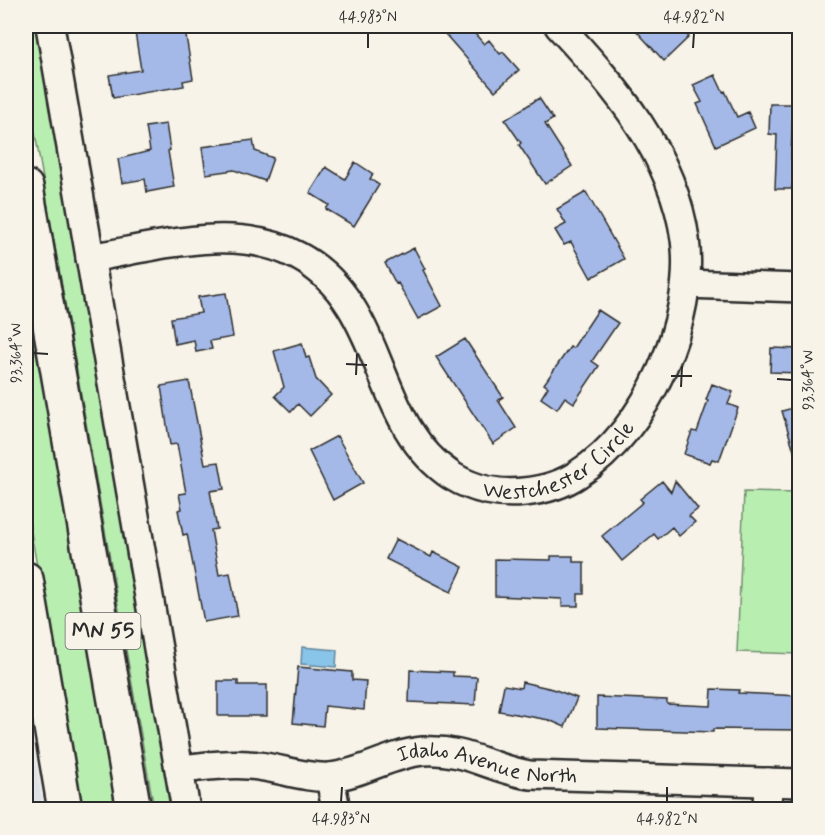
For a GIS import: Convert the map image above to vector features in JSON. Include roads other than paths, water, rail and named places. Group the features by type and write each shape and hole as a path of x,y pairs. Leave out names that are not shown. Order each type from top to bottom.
{"highway":[{"name":"MN 55","path":"26,187 134,810"},
{"name":"MN 55","path":"26,579 65,810"}],"street":[{"path":"50,26 186,810"},
{"name":"Westchester Circle","path":"90,258 217,238 259,241 298,255 326,275 349,301 365,329 400,415 417,444 429,458 469,484 501,492 536,490 565,481 595,461 623,432 648,398 668,358 686,284 685,240 677,202 657,151 634,115 559,26"},
{"path":"686,284 800,288"},
{"name":"Idaho Avenue North","path":"180,770 249,765 330,777 404,754 439,751 471,756 530,775 800,783"},
{"path":"330,777 336,810"},
{"path":"767,810 768,782"}],"water":[{"path":"302,647 337,650 336,667 301,664"}]}
